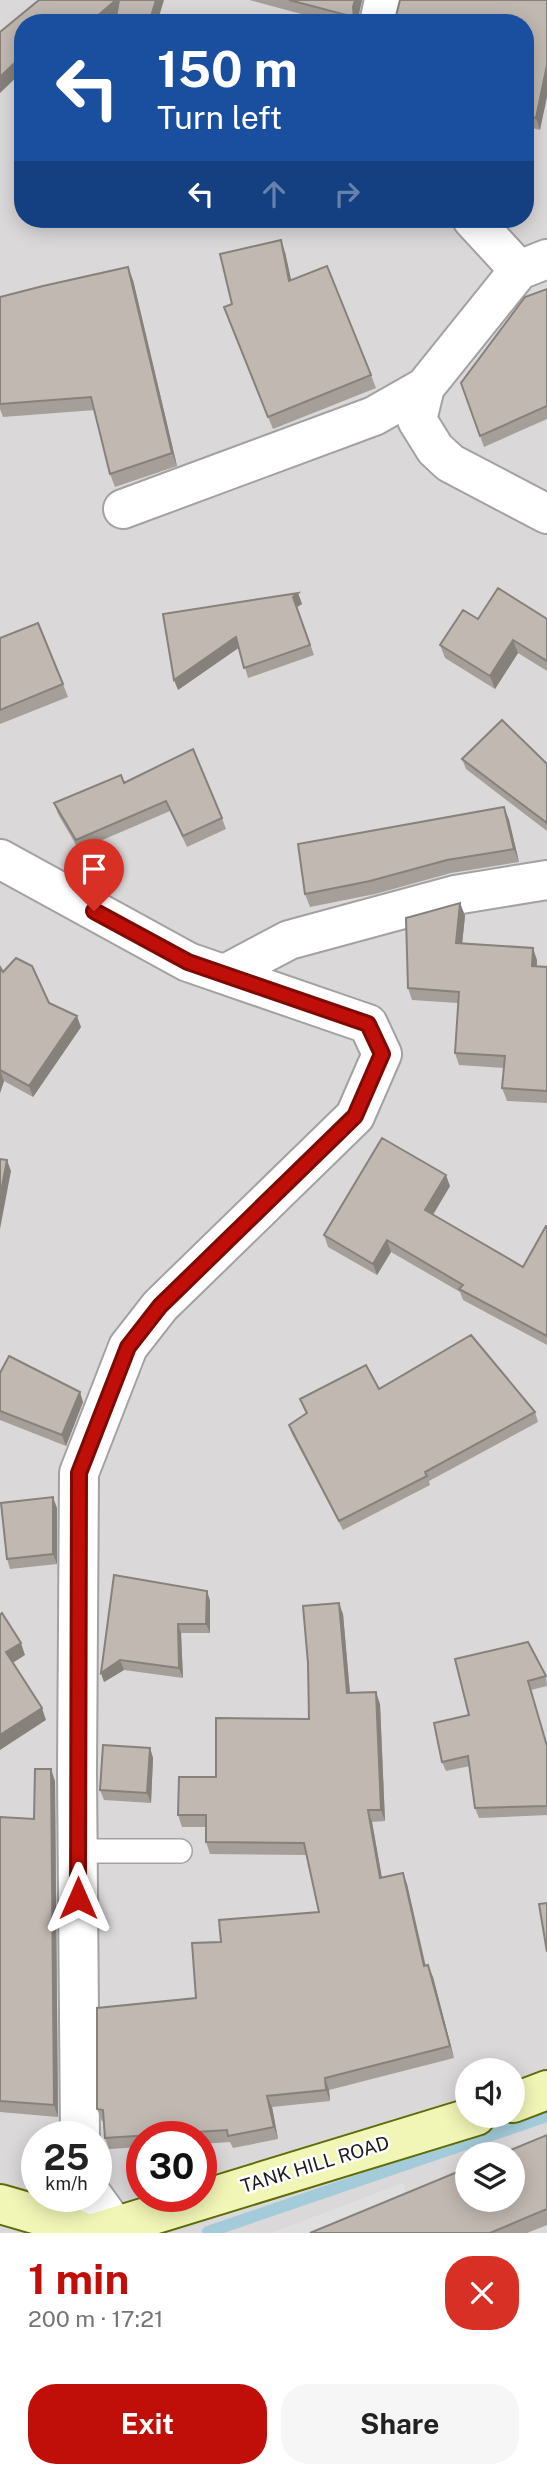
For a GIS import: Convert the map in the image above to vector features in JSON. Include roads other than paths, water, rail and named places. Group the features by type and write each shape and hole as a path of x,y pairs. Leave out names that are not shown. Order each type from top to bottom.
{"street":[{"path":"123,509 374,416 425,387 539,258 487,228"},
{"path":"425,387 417,420 435,449 450,463 547,514"},
{"path":"0,859 188,962 368,1024 382,1054 355,1116 160,1306 128,1347 79,1473 77,1851 80,2121"},
{"path":"225,974 289,940 455,895 547,880"},
{"path":"525,2098 547,2090"},
{"name":"TANK HILL ROAD","path":"97,2222 185,2217 455,2123"},
{"path":"0,2204 45,2217 97,2222"}],"lane":[{"path":"77,1851 180,1851"}],"waterway":[{"path":"208,2232 547,2116"}]}
